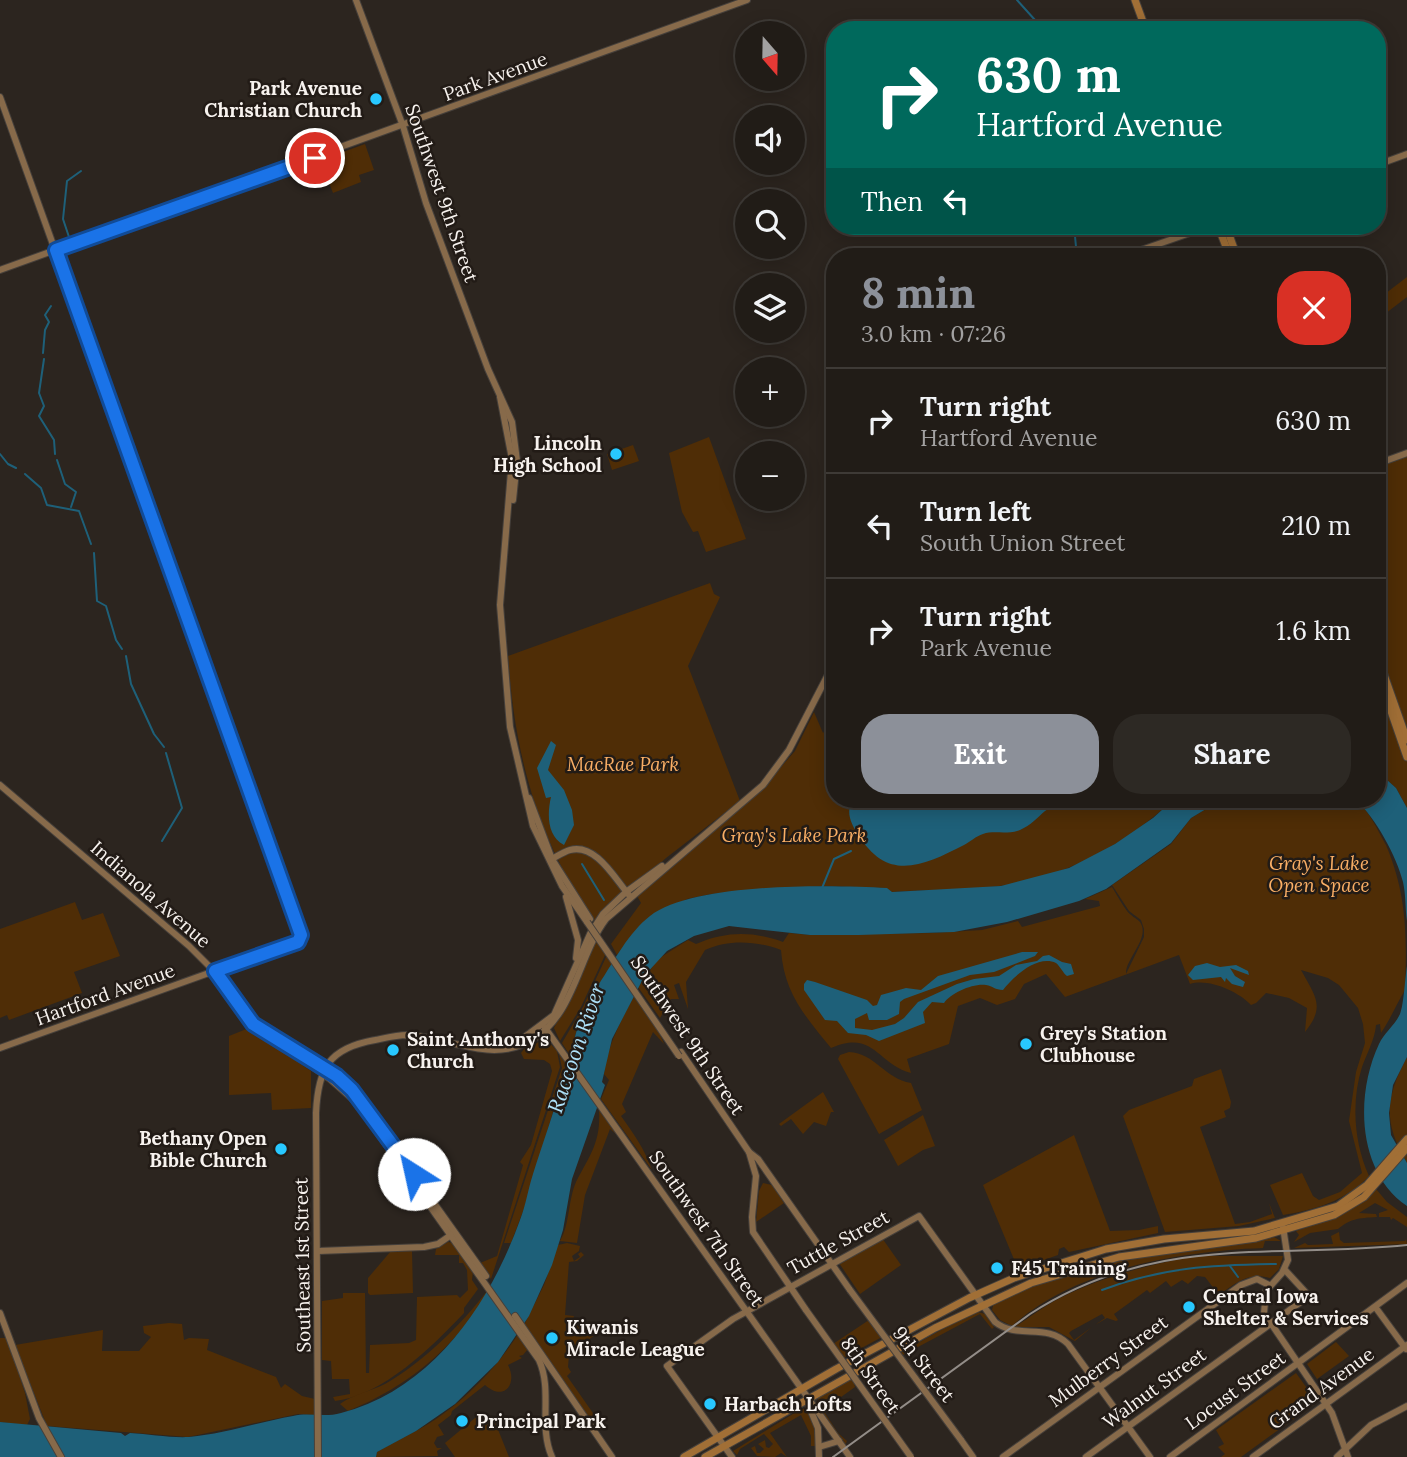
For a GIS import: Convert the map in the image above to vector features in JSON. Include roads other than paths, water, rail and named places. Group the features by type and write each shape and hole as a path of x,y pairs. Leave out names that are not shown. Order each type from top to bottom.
{"main road":[{"name":"Southwest 9th Street","path":"356,0 403,127 426,201 500,397 512,422 517,447 500,605 510,727 529,813 564,890 588,921"},
{"name":"Park Avenue","path":"0,270 403,127 746,0"},
{"path":"1137,0 1145,21"},
{"path":"0,97 56,250"},
{"path":"1386,162 1407,154"},
{"path":"1147,248 1184,235"},
{"name":"Hartford Avenue","path":"0,1048 300,940 301,935 56,250"},
{"path":"1386,461 1407,453"},
{"path":"545,1027 556,1011 596,924 628,895 744,803 777,768 800,731 826,680"},
{"path":"1386,680 1407,740"},
{"path":"1386,697 1407,757"},
{"name":"Southwest 9th Street","path":"524,783 550,860 588,921 749,1152 758,1159 850,1290"},
{"name":"Indianola Avenue","path":"0,785 215,971 246,1016 271,1037 323,1071 356,1102 454,1234"},
{"path":"542,835 551,848 585,850 595,855 628,895"},
{"path":"550,860 570,850"},
{"path":"564,890 578,940 573,973"},
{"path":"323,1071 334,1056 351,1045 401,1035 494,1050 510,1047 545,1027 560,1013 600,928 628,895"},
{"name":"Southwest 7th Street","path":"545,1027 850,1457"},
{"name":"Indianola Avenue","path":"323,1071 337,1076 363,1101 454,1234"},
{"name":"Southeast 1st Street","path":"318,1457 320,1410 316,1109 318,1086 323,1071"},
{"path":"1369,1187 1407,1139"},
{"path":"705,1457 806,1398 981,1304 1045,1278 1091,1264 1149,1252 1249,1239 1283,1227 1338,1206 1369,1187 1407,1148"},
{"name":"8th Street","path":"749,1152 756,1175 752,1225 756,1238 911,1457"},
{"path":"414,1156 414,1174"},
{"path":"753,1204 764,1182 771,1182 782,1193"},
{"name":"Tuttle Street","path":"718,1438 667,1366 789,1286 919,1216 975,1295"},
{"path":"1283,1227 1289,1254 1285,1270 1269,1285 1262,1304 1269,1325 1326,1404 1348,1457"},
{"path":"684,1457 929,1319 975,1295 1048,1265 1096,1251 1172,1238 1283,1227"},
{"path":"318,1251 430,1247 454,1234 612,1457"},
{"name":"Walnut Street","path":"1086,1457 1309,1296 1285,1270"},
{"name":"Mulberry Street","path":"1003,1457 1241,1285 1256,1279 1269,1285"},
{"name":"Locust Street","path":"1170,1457 1407,1283"},
{"name":"9th Street","path":"850,1290 973,1457"},
{"path":"975,1295 995,1322 1008,1330 1044,1331 1059,1336 1074,1350 1150,1457"},
{"path":"1376,1308 1406,1347"},
{"path":"0,1313 44,1429 61,1457"},
{"path":"897,1349 899,1339 923,1326 929,1319"},
{"path":"852,1373 856,1363 878,1351 886,1343"},
{"path":"532,1345 545,1376 546,1436 552,1457"},
{"name":"Grand Avenue","path":"1253,1457 1406,1347"},
{"path":"806,1398 818,1429 819,1457"},
{"path":"1337,1457 1371,1425 1407,1406"},
{"path":"718,1438 732,1457"},
{"path":"819,1447 839,1441"}],"water":[{"path":"551,741 556,745 548,770 564,790 572,810 574,825 564,845 551,830 551,797 546,798 537,768"},
{"path":"1386,779 1396,788 1407,808 1407,921 1400,872 1378,827 1364,808 1386,808"},
{"path":"1051,808 1020,830 983,834 934,859 906,866 893,865 869,849 851,822 849,809"},
{"name":"Raccoon River","path":"1164,808 1208,808 1191,818 1171,843 1106,889 1079,901 1007,922 954,932 859,935 810,935 729,926 694,936 667,951 645,975 612,1039 602,1082 605,1085 572,1179 563,1230 552,1265 529,1316 498,1362 455,1404 416,1431 377,1452 376,1457 0,1457 0,1422 121,1433 125,1436 130,1433 189,1437 299,1415 341,1413 374,1401 404,1384 431,1363 475,1310 508,1251 569,1065 582,1016 622,947 650,916 670,905 698,897 764,888 862,887 887,888 892,892 1001,886 1069,868 1115,844"},
{"path":"1022,952 1038,952 1035,956 994,972 970,975 904,999 900,1002 899,1014 887,1020 869,1020 867,1013 855,1019 855,1028 872,1030 895,1024 918,1002 957,984 999,976 1016,965 1037,961 1043,956 1049,955 1071,964 1074,974 1067,976 1056,963 1049,961 1033,964 1012,979 1003,990 986,985 969,987 957,992 944,1003 932,1002 923,1012 925,1023 879,1041 866,1035 848,1033 837,1021 825,1020 804,990 807,980 867,1000 873,1006 877,1005 881,995 906,988 921,990 938,976"},
{"path":"1207,963 1220,967 1236,965 1248,971 1249,975 1230,968 1235,976 1245,982 1243,987 1232,984 1226,978 1225,982 1221,977 1193,980 1188,975 1195,966"},
{"path":"1407,966 1407,1057 1393,1085 1389,1113 1391,1135 1407,1163 1407,1206 1390,1191 1378,1174 1365,1131 1364,1109 1371,1064 1381,1040 1401,1010"}],"waterway":[{"path":"1017,0 1035,21"},
{"path":"69,237 63,219 67,181 81,171"},
{"path":"1075,235 1076,248"},
{"path":"43,353 45,330 49,322 45,315 51,306"},
{"path":"44,359 39,393 44,406 39,416 54,440 55,454"},
{"path":"0,454 8,464 16,468"},
{"path":"57,460 65,484 76,492 71,507"},
{"path":"25,474 41,488 47,505 79,511 91,544"},
{"path":"94,553 97,601 106,606 116,640 122,649"},
{"path":"126,656 131,684 154,734 164,747"},
{"path":"162,841 182,808 166,753"},
{"path":"822,888 834,859 851,851"},
{"path":"582,864 604,900"},
{"path":"1102,1290 1167,1272 1230,1265 1276,1264"},
{"path":"1230,1266 1238,1277"}],"railway":[{"path":"833,1457 1030,1314 1076,1288 1122,1271 1168,1260 1214,1254 1407,1245"}],"place":[{"name":"Park Avenue Christian Church","path":"376,99"},
{"name":"Lincoln High School","path":"616,454"},
{"name":"Grey's Station Clubhouse","path":"1026,1044"},
{"name":"Saint Anthony's Church","path":"393,1050"},
{"name":"Bethany Open Bible Church","path":"281,1149"},
{"name":"F45 Training","path":"997,1268"},
{"name":"Central Iowa Shelter & Services","path":"1189,1307"},
{"name":"Kiwanis Miracle League","path":"552,1338"},
{"name":"Harbach Lofts","path":"710,1404"},
{"name":"Principal Park","path":"462,1421"}],"park label":[{"name":"MacRae Park","path":"623,764"},
{"name":"Gray's Lake Park","path":"794,835"},
{"name":"Gray's Lake Open Space","path":"1319,874"}]}
